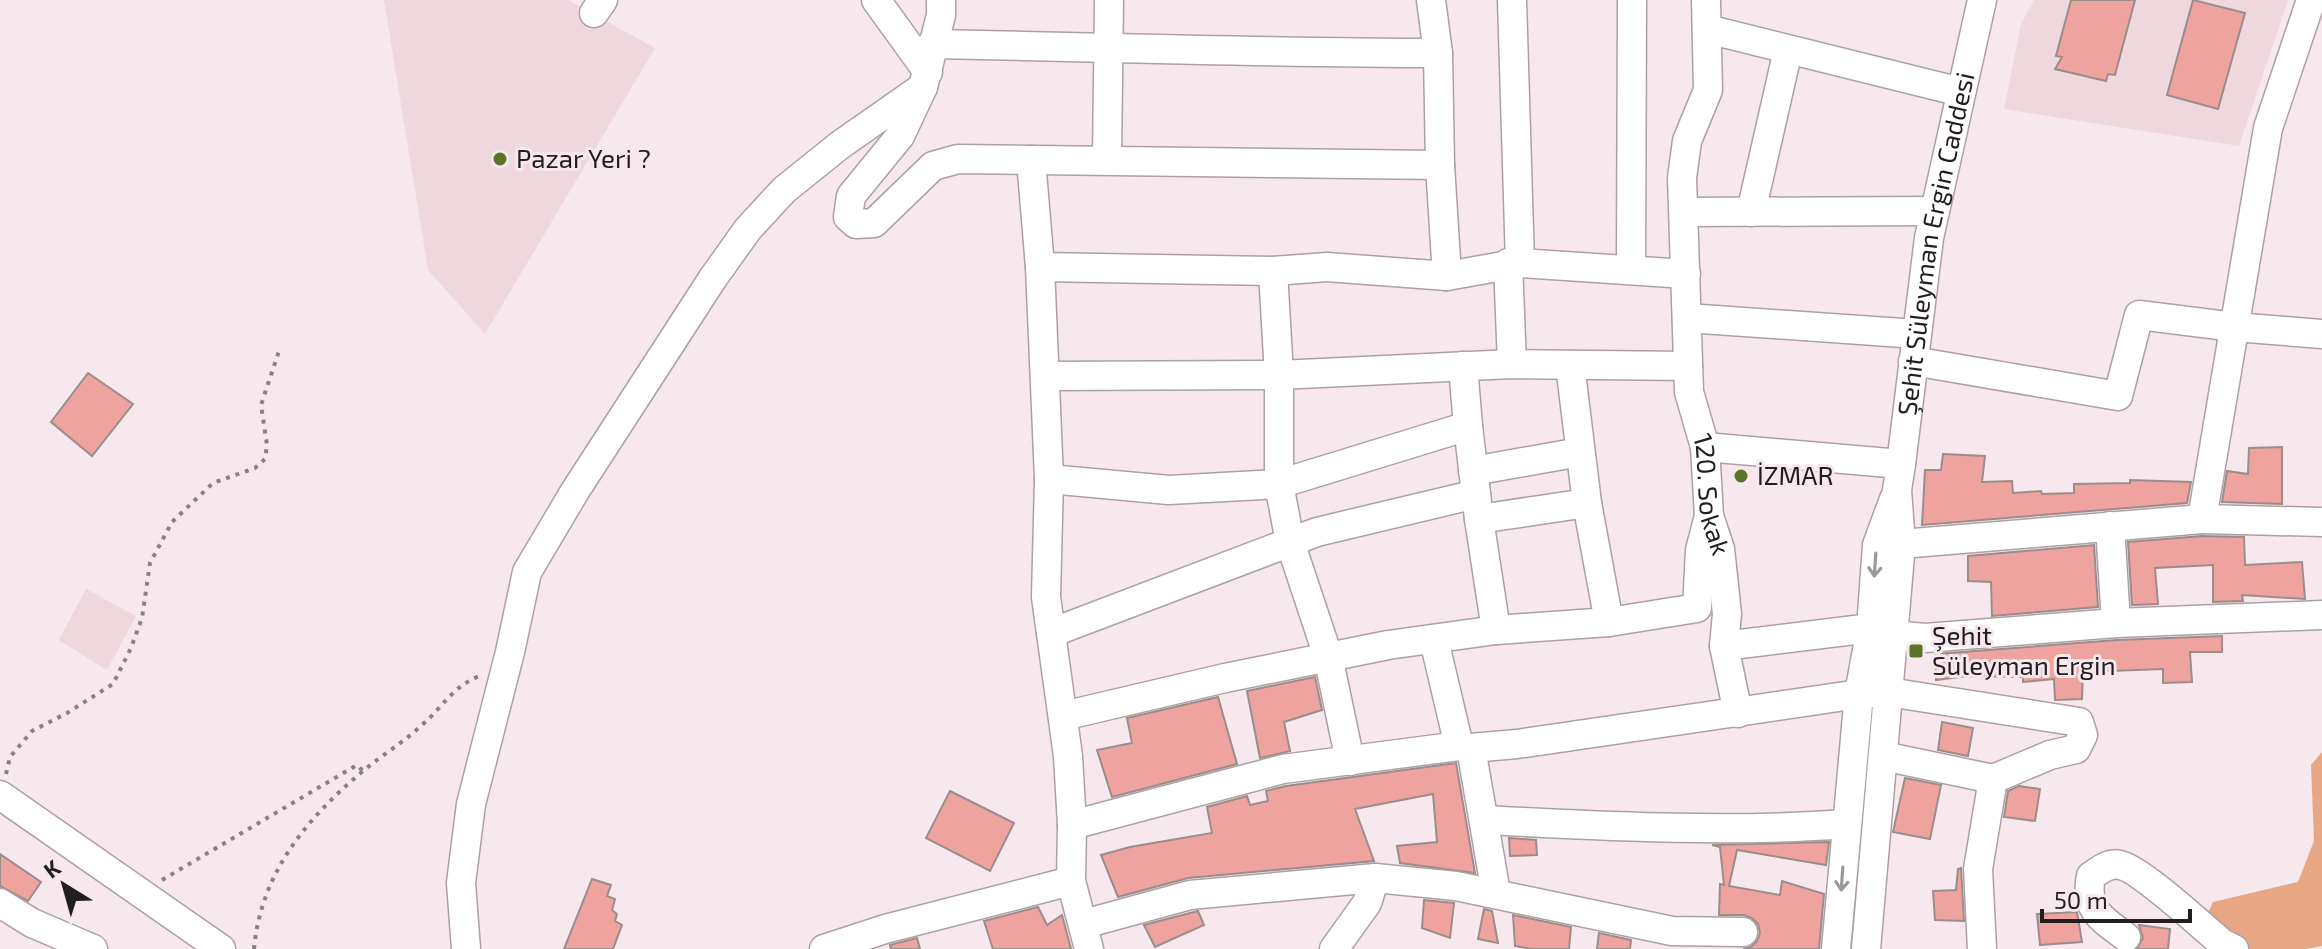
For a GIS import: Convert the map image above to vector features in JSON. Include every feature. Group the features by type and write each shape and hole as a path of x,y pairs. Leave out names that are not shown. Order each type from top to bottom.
{"street":[{"path":"876,0 926,80"},
{"path":"941,0 941,15 926,80 900,136 851,196 848,217 856,224 874,223 933,166 958,159 1440,165"},
{"path":"1107,159 1109,0"},
{"path":"1431,0 1438,53 1440,165 1447,276"},
{"path":"1512,0 1512,364"},
{"path":"1631,269 1632,0"},
{"name":"120. Sokak","path":"1706,0 1708,90 1687,141 1682,178 1689,392 1705,447 1709,516 1720,549 1727,614 1724,646 1738,713"},
{"name":"Şehit Süleyman Ergin Caddesi","path":"1836,949 1859,694 1882,632 1901,544 1899,477 1929,238 1982,0"},
{"path":"2202,519 2268,128 2311,0"},
{"path":"1707,29 1961,92"},
{"path":"932,44 1171,51 1438,53"},
{"path":"1751,212 1788,50"},
{"path":"466,949 461,883 471,804 527,572 601,451 748,229 784,190 926,80"},
{"path":"1031,160 1040,267 1049,479 1046,597 1063,716 1072,825 1071,881 1087,936 1190,895 1375,878 1496,893 1672,931 1743,932"},
{"path":"1684,212 1935,211"},
{"path":"1040,267 1273,271 1327,267 1447,276 1514,263 1686,274"},
{"path":"1273,271 1279,375 1279,484 1290,542 1328,656 1350,761"},
{"path":"1687,318 1915,347 2118,396 2139,315 2322,334"},
{"path":"1045,376 1279,375 1512,364 1688,366"},
{"path":"1570,365 1587,503 1609,622"},
{"path":"1463,366 1476,495 1496,630"},
{"path":"1049,479 1169,490 1279,484 1468,426"},
{"path":"1705,447 1899,477"},
{"path":"1051,633 1317,532 1476,495 1580,452"},
{"name":"Şehit Süleyman Ergin Caddesi","path":"1866,949 1888,692 1877,545 1899,477"},
{"path":"1476,495 1587,503"},
{"path":"1063,716 1328,656 1496,630 1609,622 1697,608 1700,550 1709,516"},
{"path":"1901,544 2202,519 2322,522"},
{"path":"2110,526 2116,623"},
{"path":"1724,646 1882,632 1925,638 2116,623 2322,615"},
{"path":"1434,640 1484,820 1496,893"},
{"path":"1072,825 1283,769 1465,747 1517,744 1859,694 1888,692 2079,722 2083,735 2076,749 2050,755 1993,779 1883,756"},
{"path":"1985,946 1978,869 1993,779"},
{"path":"0,795 221,949"},
{"path":"1484,820 1678,830 1846,824"},
{"path":"2126,937 2095,914 2088,891 2091,876 2106,866 2118,864 2137,872 2201,926 2234,949"},
{"path":"1334,949 1367,903 1375,878"},
{"path":"824,949 885,929 1071,881"},
{"path":"0,903 32,923 93,949"}],"path":[{"path":"0,795 10,757 32,731 113,684 142,618 150,563 172,522 213,483 255,468 265,459 267,445 261,405 279,351"},
{"path":"254,949 256,919 287,852 318,814 363,771 422,725 462,683 506,665"},
{"path":"139,892 357,765 363,771"}],"shaded area":[{"name":"Pazar Yeri ?","path":"384,0 568,0 655,48 485,334 428,270"},
{"path":"2034,0 2288,0 2239,146 2004,109 2021,24"},
{"path":"86,589 136,616 107,670 59,640"},
{"path":"2322,752 2322,946 2247,949 2204,922 2213,902 2298,882 2314,841 2311,765"}],"building":[{"path":"2071,0 2135,0 2115,75 2108,74 2106,81 2055,69 2062,57 2056,56"},
{"path":"2193,0 2245,13 2218,109 2167,95"},
{"path":"88,373 133,404 92,456 51,422"},
{"path":"2282,447 2282,504 2222,502 2227,471 2248,474 2249,448"},
{"path":"1943,454 1985,456 1982,482 2012,481 2013,493 2074,493 2074,484 2130,483 2130,480 2191,482 2187,503 1922,525 1925,470 1941,470"},
{"path":"2202,536 2244,537 2245,565 2302,562 2305,599 2242,595 2243,601 2213,602 2213,565 2155,568 2158,604 2132,605 2128,542"},
{"path":"2094,545 2098,607 1992,616 1991,582 1968,581 1968,556"},
{"path":"2222,636 2222,652 2190,652 2192,682 2163,683 2163,669 2083,672 2082,699 2055,700 2054,679 2023,682 2023,677 1967,676 1936,680 1936,654 2117,640"},
{"path":"1315,677 1322,710 1284,722 1290,751 1260,758 1247,691"},
{"path":"1218,697 1237,764 1112,797 1097,750 1132,743 1127,718"},
{"path":"1942,722 1973,728 1968,756 1938,750"},
{"path":"1456,763 1475,873 1400,863 1397,846 1437,842 1433,794 1355,809 1374,861 1188,878 1118,897 1101,855 1212,833 1207,807 1247,796 1250,805 1268,801 1266,791"},
{"path":"1905,778 1941,785 1930,839 1893,832"},
{"path":"2019,786 2040,789 2035,821 2004,817 2008,791"},
{"path":"950,791 1014,823 990,871 926,838"},
{"path":"1509,838 1536,840 1537,855 1510,856"},
{"path":"1829,842 1826,865 1737,850 1729,886 1780,895 1782,881 1824,894 1819,949 1743,949 1757,941 1760,933 1758,924 1744,915 1719,915 1720,884 1724,885 1720,847 1712,845"},
{"path":"0,854 41,882 28,901 0,886"},
{"path":"1961,868 1964,921 1935,920 1933,891 1956,890 1958,869"},
{"path":"592,879 611,885 607,896 615,899 612,910 617,914 615,921 622,925 613,949 564,949"},
{"path":"1424,900 1454,903 1450,938 1422,928"},
{"path":"1038,907 1047,925 1062,915 1071,949 993,949 984,921"},
{"path":"1484,909 1492,911 1498,943 1478,939"},
{"path":"1198,911 1204,925 1155,947 1144,925"},
{"path":"2077,912 2082,942 2040,945 2037,914"},
{"path":"1513,915 1571,927 1569,949 1515,946"},
{"path":"2139,925 2170,929 2168,949 2137,949 2143,938"},
{"path":"1599,933 1631,940 1630,949 1597,949"},
{"path":"917,938 920,949 891,949 890,945"}],"place":[{"name":"Pazar Yeri ?","path":"500,159"},
{"name":"İZMAR","path":"1741,476"},
{"name":"Şehit Süleyman Ergin","path":"1916,651"}]}
